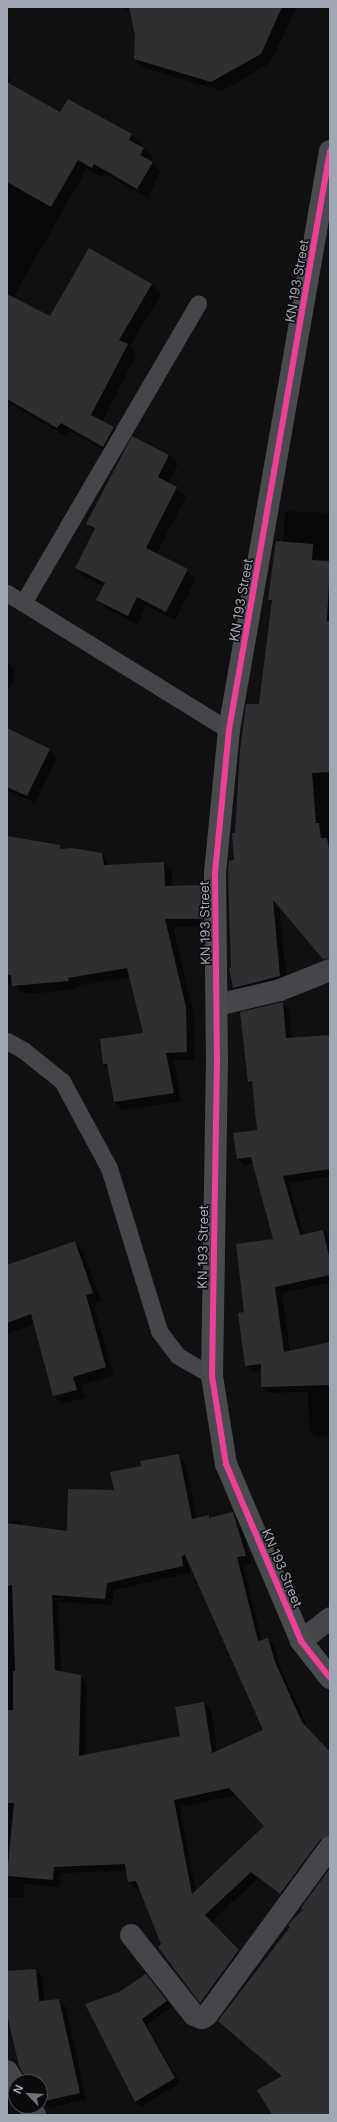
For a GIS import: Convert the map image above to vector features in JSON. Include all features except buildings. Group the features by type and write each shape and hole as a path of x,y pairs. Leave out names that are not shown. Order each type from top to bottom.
{"street":[{"name":"KN 193 Street","path":"330,151 229,730 215,873 217,1005 212,1376 226,1464 301,1641 330,1678"},
{"path":"217,1005 280,990 330,970"},
{"path":"301,1641 330,1618"},
{"path":"131,1935 194,2015 202,2018 207,2016 330,1847"}],"lane":[{"path":"23,603 198,303"},
{"path":"7,593 229,730"},
{"path":"7,1041 23,1050 62,1081 109,1168 160,1331 178,1356 212,1376"}],"cycle path":[{"path":"330,151 229,730 215,873 217,1059 212,1376 226,1464 301,1641 330,1678"}]}
